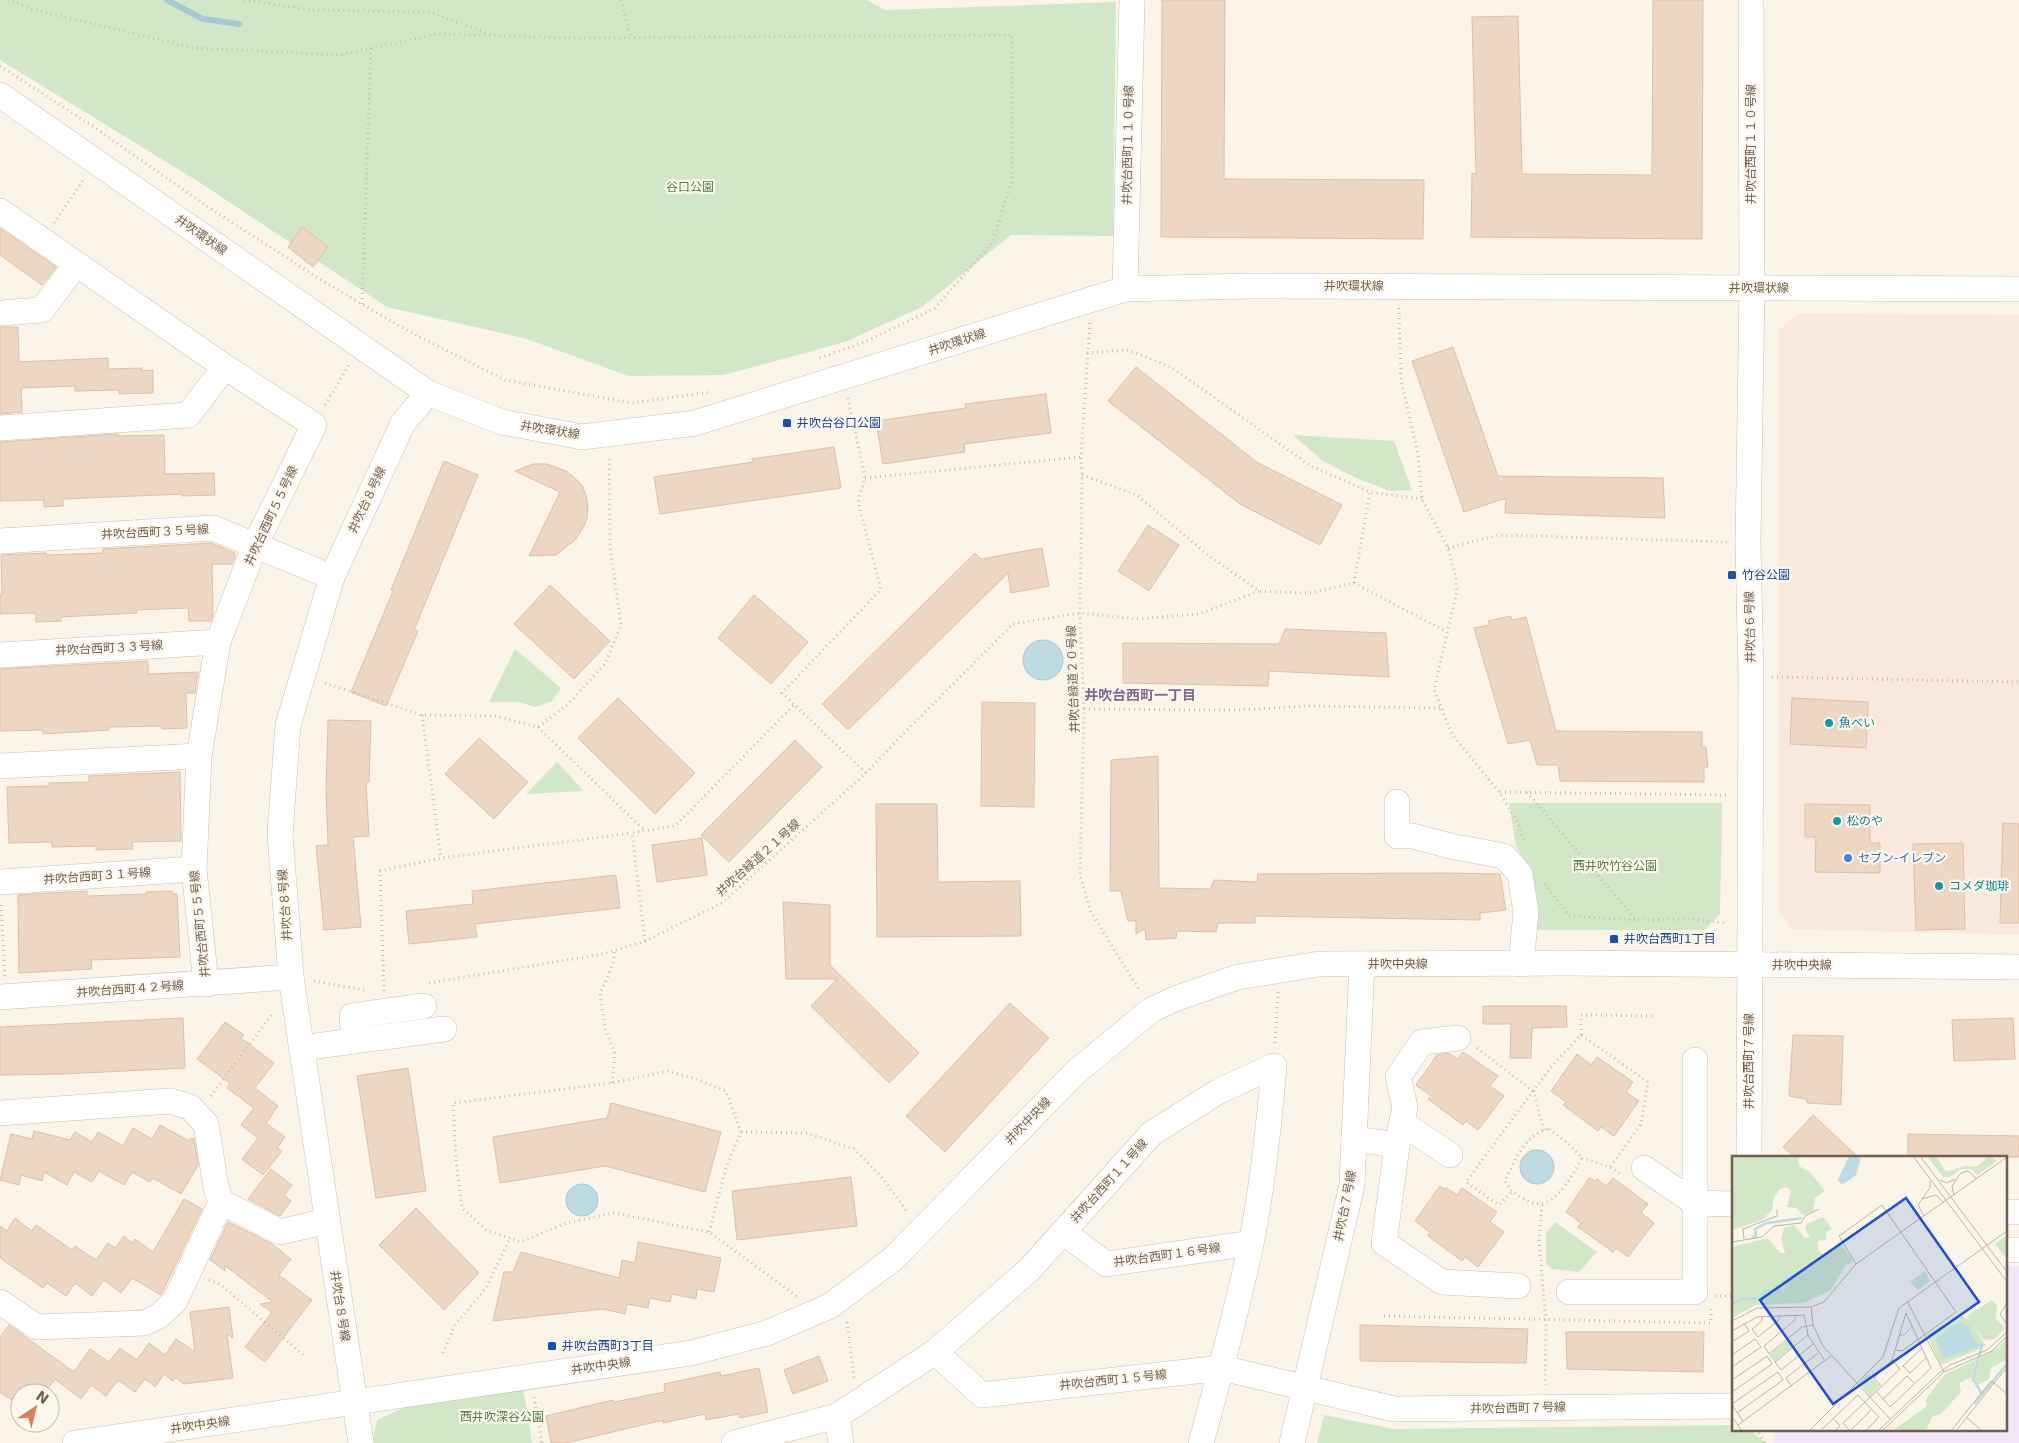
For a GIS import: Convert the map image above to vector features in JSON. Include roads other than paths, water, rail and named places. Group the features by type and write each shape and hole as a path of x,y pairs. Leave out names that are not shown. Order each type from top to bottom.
{"street":[{"name":"井吹台西町１１０号線","path":"1125,289 1132,0"},
{"name":"井吹台西町１１０号線","path":"1751,0 1752,288"},
{"name":"井吹環状線","path":"0,95 428,393 502,422 582,437 695,423 1125,289 1248,286 1398,286 2019,289"},
{"path":"0,211 225,367 188,414 0,428"},
{"path":"0,313 42,310 76,264"},
{"name":"井吹台６号線","path":"1750,965 1751,677 1748,543 1752,288"},
{"name":"井吹台西町５５号線","path":"206,984 194,869 199,756 218,642 256,545 314,425 225,367"},
{"name":"井吹台８号線","path":"361,1443 291,977 280,834 288,725 332,576 404,423 428,393"},
{"name":"井吹台西町３５号線","path":"0,541 213,528 332,576"},
{"name":"井吹台西町３３号線","path":"0,654 218,642"},
{"path":"0,766 199,756"},
{"path":"1397,802 1397,836 1413,836 1450,846 1504,856 1520,874 1526,912 1521,964"},
{"name":"井吹台西町３１号線","path":"0,882 194,869"},
{"name":"井吹中央線","path":"75,1443 691,1353 767,1333 830,1306 893,1259 1076,1072 1151,1010 1177,998 1238,977 1319,964 2019,967"},
{"name":"井吹台７号線","path":"1292,1443 1352,1184 1362,964"},
{"name":"井吹台西町７号線","path":"1749,1156 1750,965"},
{"name":"井吹台西町４２号線","path":"3,997 291,977"},
{"path":"354,1041 352,1016 423,995"},
{"path":"302,1048 444,1029"},
{"path":"1458,1038 1422,1042 1398,1077 1405,1107 1399,1134 1384,1243 1442,1282 1518,1286"},
{"path":"1569,1292 1695,1292 1695,1060"},
{"name":"井吹台西町１１号線","path":"734,1443 837,1416 935,1352 1030,1269 1151,1134 1219,1091 1274,1066 1266,1157 1251,1243"},
{"path":"0,1113 170,1101 190,1107 206,1124 216,1187 221,1202 174,1301 159,1316 144,1323 37,1327 2,1307"},
{"path":"1354,1139 1399,1134 1450,1155"},
{"path":"1644,1168 1695,1203 1732,1204"},
{"path":"221,1202 280,1232 327,1221"},
{"path":"2006,1212 2019,1212"},
{"name":"井吹台西町１６号線","path":"1063,1232 1106,1264 1251,1243"},
{"path":"1201,1443 1222,1368 1251,1243"},
{"path":"2006,1250 2019,1250"},
{"name":"井吹台西町１５号線","path":"935,1352 982,1395 1222,1368 1305,1389"},
{"name":"井吹台西町７号線","path":"1305,1389 1394,1409 1732,1406"},
{"path":"837,1416 841,1443"}],"water":[{"path":"1043,640 1057,646 1063,660 1057,674 1043,680 1029,674 1023,660 1029,646"},
{"path":"1537,1150 1549,1155 1554,1167 1549,1179 1537,1184 1525,1179 1520,1167 1525,1155"},
{"path":"582,1184 593,1189 598,1200 593,1211 582,1216 571,1211 566,1200 571,1189"}],"waterway":[{"path":"167,0 203,19 239,24"}],"place":[{"name":"井吹台谷口公園","path":"787,423"},
{"name":"竹谷公園","path":"1732,575"},
{"name":"魚べい","path":"1829,723"},
{"name":"松のや","path":"1837,821"},
{"name":"セブン-イレブン","path":"1848,858"},
{"name":"コメダ珈琲","path":"1939,886"},
{"name":"井吹台西町1丁目","path":"1614,939"},
{"name":"井吹台西町3丁目","path":"552,1346"}],"district":[{"name":"井吹台西町一丁目","path":"1140,695"}],"park label":[{"name":"谷口公園","path":"690,187"},
{"name":"西井吹竹谷公園","path":"1615,866"},
{"name":"西井吹深谷公園","path":"502,1417"}]}
